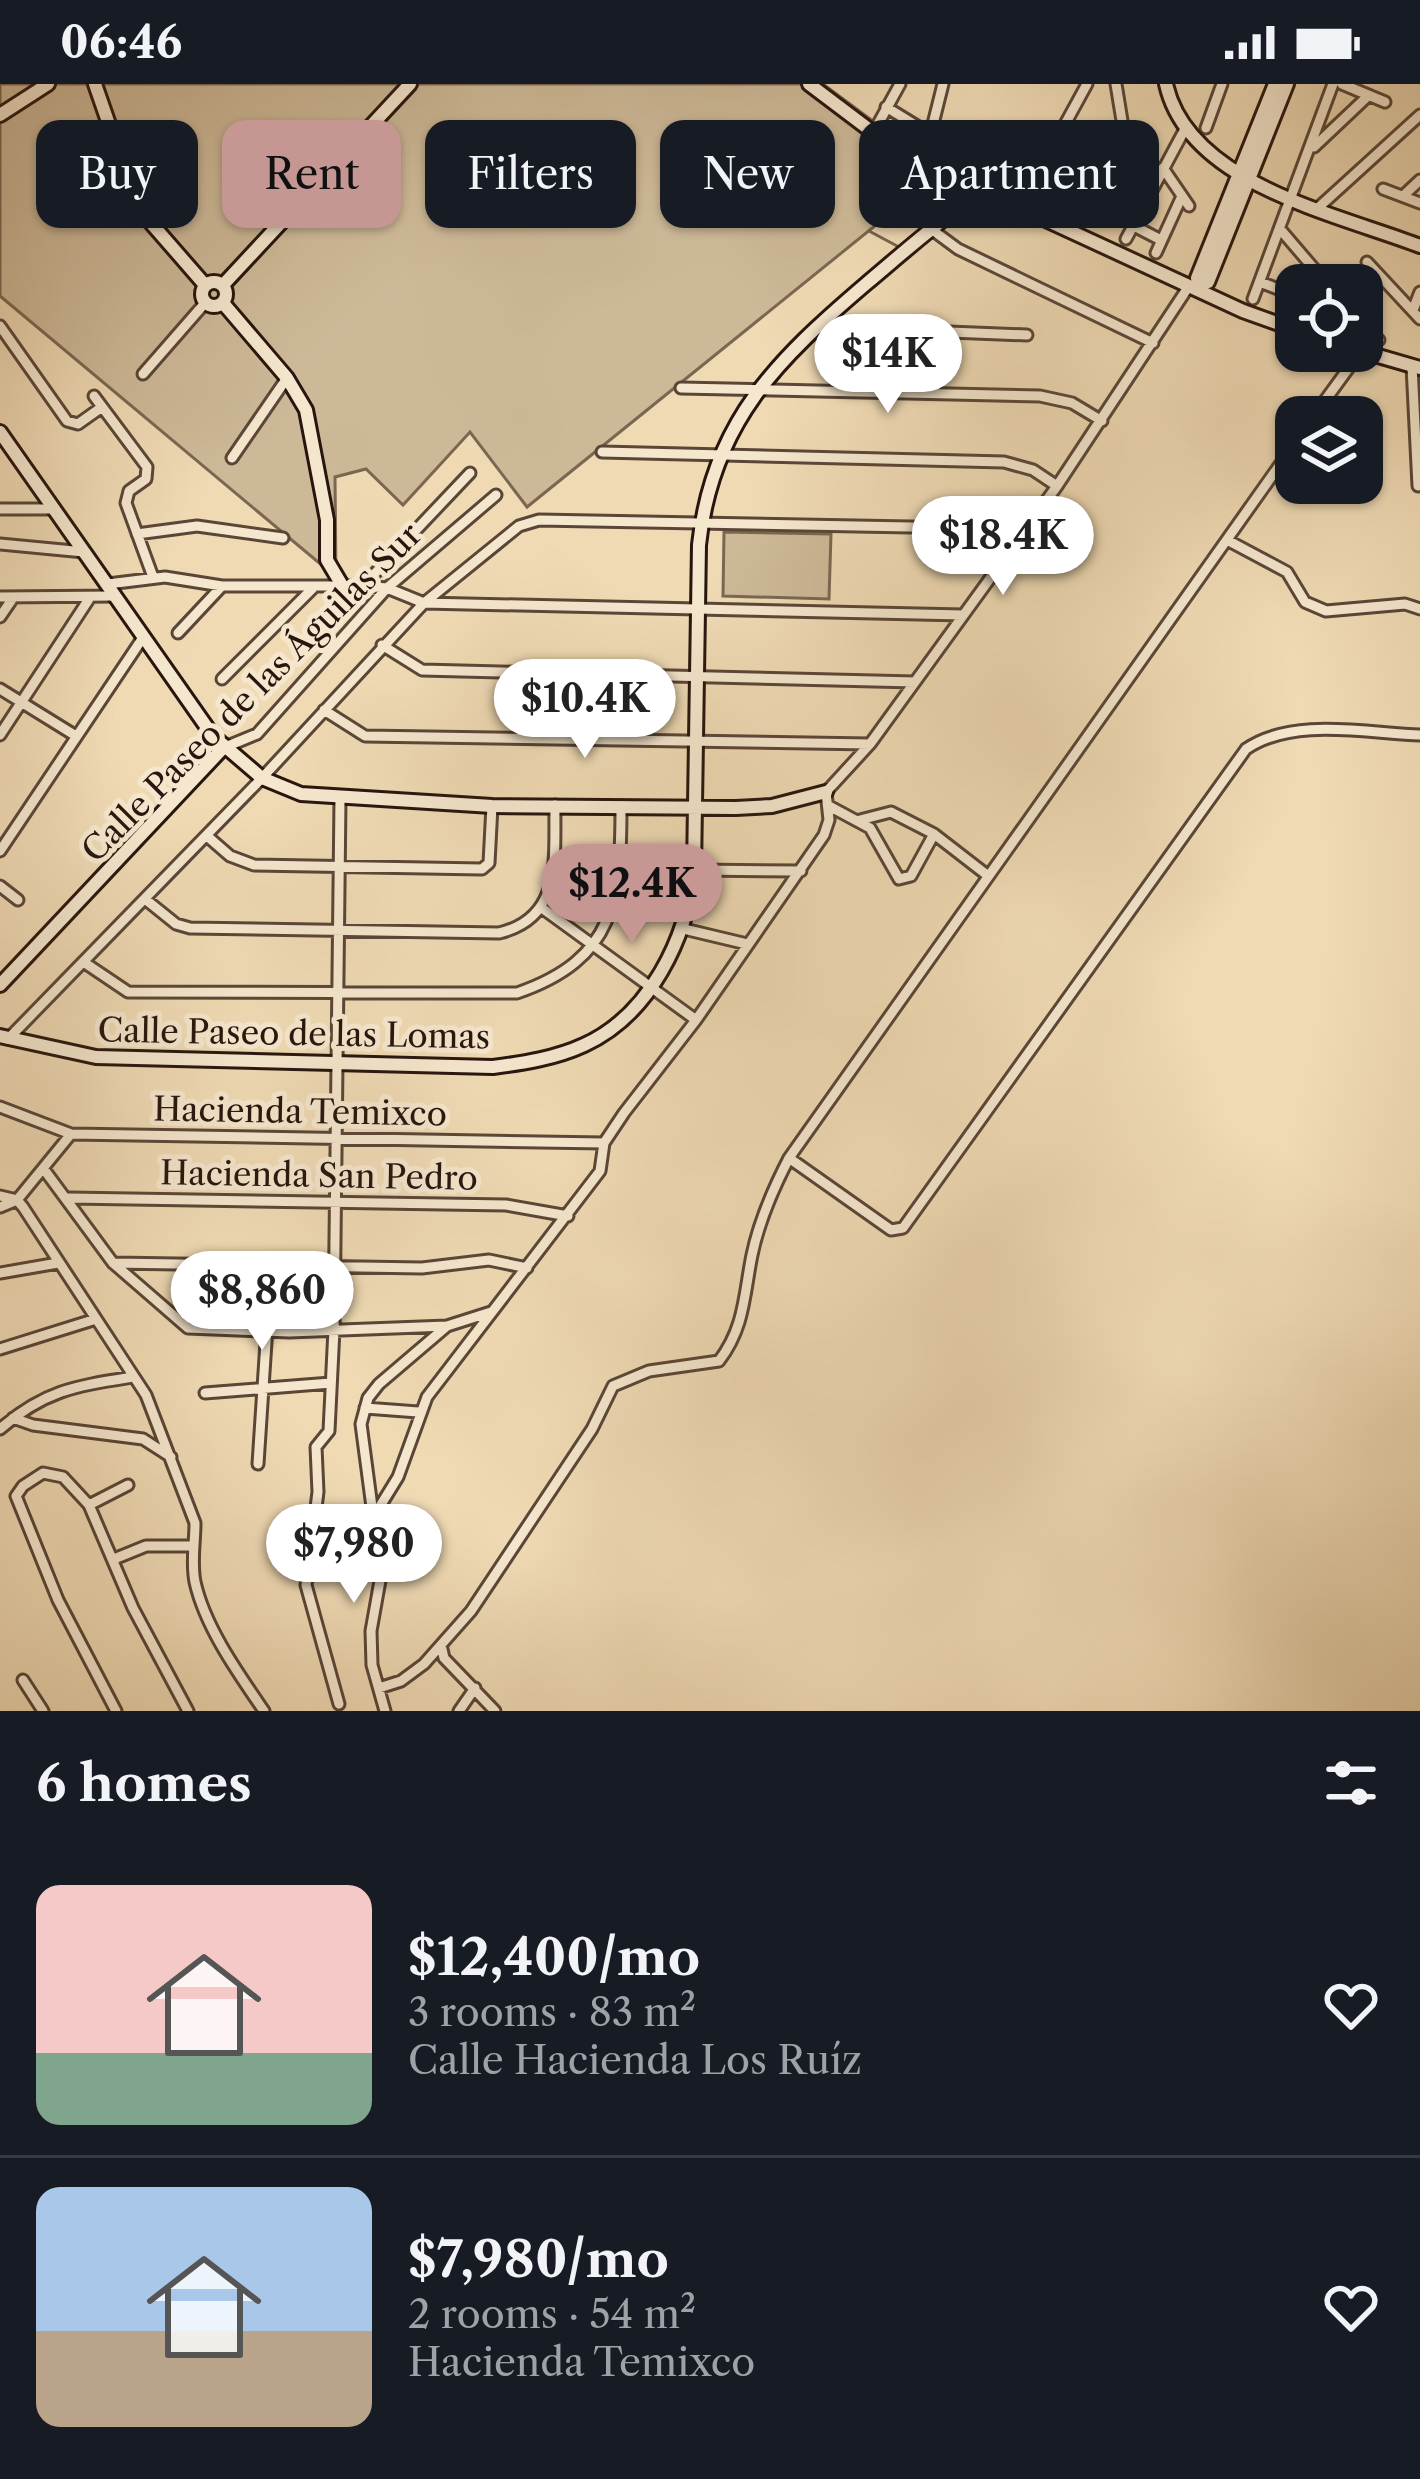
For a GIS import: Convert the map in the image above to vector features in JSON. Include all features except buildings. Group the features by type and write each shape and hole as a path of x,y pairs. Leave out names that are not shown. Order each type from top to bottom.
{"street":[{"path":"0,115 48,84"},
{"path":"95,84 138,208 205,285 223,285 410,84"},
{"path":"880,120 900,84"},
{"path":"934,120 943,84"},
{"path":"1067,120 1087,84"},
{"path":"1116,84 1122,120"},
{"path":"1166,84 1186,127 1219,164 1243,178 1420,246"},
{"path":"1206,128 1222,84"},
{"path":"1243,178 1275,84"},
{"path":"1224,222 1287,84"},
{"path":"1253,299 1333,84"},
{"path":"1342,84 1385,102"},
{"path":"815,86 859,124"},
{"path":"1310,151 1369,95"},
{"path":"886,107 906,120"},
{"path":"1319,208 1420,116"},
{"path":"1159,176 1186,127"},
{"path":"1156,253 1186,201 1163,168"},
{"path":"1403,196 1420,180"},
{"path":"1383,189 1420,203"},
{"path":"1065,228 1275,321"},
{"path":"1126,239 1133,228"},
{"path":"1138,228 1161,240"},
{"path":"931,229 958,249 1154,343"},
{"name":"Calle Paseo de las Lomas","path":"4,1037 96,1057 494,1067 548,1058 605,1034 649,988 683,929 694,870 695,609 701,522 720,456 756,392 782,358 931,229"},
{"path":"1280,229 1310,264"},
{"path":"1367,262 1416,314"},
{"path":"1260,283 1275,288"},
{"path":"205,285 205,303"},
{"path":"223,285 223,303"},
{"path":"374,1516 398,1477 418,1412 600,1171 604,1143 824,835 827,798 1057,486 1189,286"},
{"path":"1416,314 1420,292"},
{"path":"142,374 205,303 223,303 286,378 306,410 327,520 327,560 343,587"},
{"path":"821,322 850,328 1027,335"},
{"path":"0,326 67,421 78,424 102,407"},
{"path":"1383,357 1416,367 1418,486"},
{"path":"232,458 286,378"},
{"path":"681,388 1040,396 1072,404 1102,421"},
{"path":"94,396 147,467 146,479 127,496 153,577"},
{"path":"0,431 142,640 223,748 262,778 301,794 340,799 492,806 772,806 827,798 860,820 899,879 911,876 934,833"},
{"path":"602,452 1004,462 1033,470 1057,486"},
{"path":"379,1688 401,1681 441,1645 496,1574 592,1429 613,1386 649,1371 719,1361 728,1349 741,1322 763,1216 789,1158 1275,472"},
{"path":"363,586 470,473"},
{"name":"Calle Paseo de las Águilas Sur","path":"0,985 223,748 256,734 387,589 496,495"},
{"path":"0,509 55,509"},
{"path":"4,1037 85,963 424,603 528,522 1024,530"},
{"path":"137,534 197,526 283,538"},
{"path":"1227,540 1287,572 1305,602 1326,611 1405,604 1420,609"},
{"path":"0,544 85,552"},
{"path":"0,597 89,599 153,577 222,586 363,586 424,603 963,615"},
{"path":"178,633 222,586"},
{"path":"222,679 313,588"},
{"path":"0,616 13,598"},
{"path":"0,734 89,599"},
{"path":"0,851 142,640"},
{"path":"382,645 422,670 915,682"},
{"path":"0,689 76,736"},
{"path":"324,710 365,736 870,744"},
{"path":"789,1158 891,1230 903,1228 1246,749 1268,736 1297,731 1420,735"},
{"path":"340,799 334,1329 328,1436 316,1447 318,1492 305,1586 340,1704"},
{"path":"145,899 164,916 190,928 499,933 515,929 542,908 554,878 555,805"},
{"path":"207,836 239,862 340,869 482,869 489,863 492,806"},
{"path":"85,963 128,992 517,993 557,976 594,946 618,894 621,806"},
{"path":"860,820 891,812 934,833 987,875"},
{"path":"694,870 800,871"},
{"path":"0,886 18,900"},
{"path":"542,908 696,1020"},
{"path":"683,929 747,944"},
{"name":"Hacienda Temixco","path":"0,1107 71,1134 604,1143"},
{"path":"0,1207 17,1200 71,1134"},
{"path":"43,1168 113,1263 188,1328 447,1326 491,1311"},
{"path":"0,1196 17,1200 153,1410 195,1523 192,1546 200,1595 233,1665 264,1711"},
{"name":"Hacienda San Pedro","path":"69,1198 506,1205 568,1216"},
{"path":"113,1263 422,1268 489,1260 527,1268"},
{"path":"0,1274 58,1263"},
{"path":"258,1464 271,1266"},
{"path":"0,1349 96,1319"},
{"path":"385,1711 371,1647 381,1575 361,1438 365,1408 379,1384 447,1326"},
{"path":"0,1429 52,1393 134,1377"},
{"path":"205,1393 331,1383"},
{"path":"365,1408 418,1412"},
{"path":"13,1418 33,1425 143,1439 172,1457"},
{"path":"116,1711 58,1600 16,1496 32,1479 53,1472 76,1486 89,1505 133,1608 188,1711"},
{"path":"89,1505 128,1485"},
{"path":"114,1559 146,1546 192,1546"},
{"path":"441,1645 444,1658 495,1711"},
{"path":"23,1680 44,1711"},
{"path":"459,1711 475,1688"}],"shaded area":[{"path":"0,84 823,84 871,120 859,120 859,228 872,228 527,507 470,432 403,505 366,469 335,477 336,577 0,296"},
{"path":"724,532 831,534 829,599 723,596"}],"waterway":[{"path":"869,231 899,247"}]}
